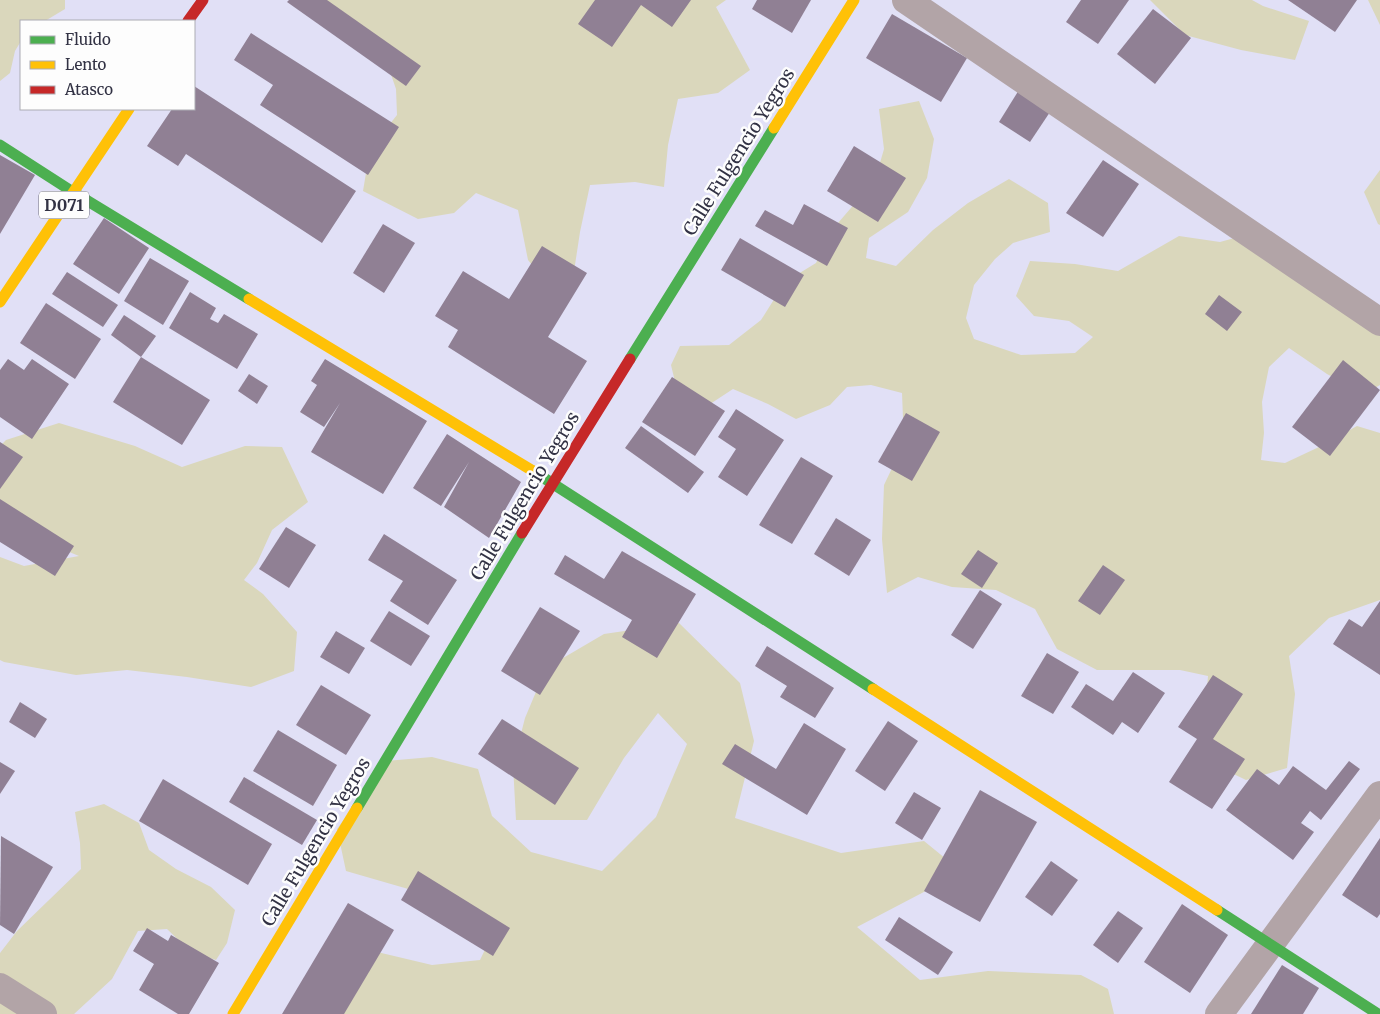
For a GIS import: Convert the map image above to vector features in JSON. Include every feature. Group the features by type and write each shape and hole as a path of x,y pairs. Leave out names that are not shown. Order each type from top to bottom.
{"street":[{"path":"189,20 203,0"},
{"name":"Calle Fulgencio Yegros","path":"233,1014 552,483 854,0"},
{"path":"906,0 1380,322"},
{"name":"D071","path":"0,302 128,110"},
{"path":"0,145 73,192 552,483 1378,1014"},
{"path":"1219,1014 1380,795"},
{"path":"0,987 43,1014"}],"shaded area":[{"path":"0,0 65,0 65,9 47,20 20,20 20,43 15,51 10,73 0,81"},
{"path":"311,0 726,0 716,7 750,70 718,93 678,99 668,145 664,187 635,182 590,185 573,278 551,289 528,260 518,210 476,193 454,213 418,219 363,191 370,149 397,115 396,89 387,63"},
{"path":"1150,0 1252,0 1263,6 1309,21 1295,60 1241,50 1185,35"},
{"path":"1368,0 1380,0 1380,25"},
{"path":"919,101 934,139 927,178 908,212 869,238 866,258 896,266 933,230 968,203 1009,179 1048,203 1050,232 1013,243 995,259 974,285 966,318 974,339 1021,355 1075,353 1093,337 1069,321 1034,316 1016,296 1030,261 1075,264 1118,271 1179,236 1220,242 1256,232 1380,328 1380,385 1364,394 1327,374 1289,348 1269,367 1262,402 1264,433 1261,460 1285,463 1357,426 1380,433 1380,600 1329,618 1289,656 1295,694 1287,768 1246,780 1217,766 1205,713 1208,676 1180,670 1097,670 1057,649 1035,609 996,590 952,587 918,577 887,593 882,539 884,485 904,443 902,393 871,385 847,387 830,405 796,419 768,404 733,389 701,410 678,394 671,365 680,346 729,345 761,320 785,282 816,263 832,230 875,180 884,149 879,109"},
{"path":"1380,170 1380,225 1364,192"},
{"path":"59,423 135,446 182,467 245,446 282,447 308,502 272,530 257,563 244,580 263,594 297,632 294,671 251,687 127,670 76,675 0,660 0,557 24,566 79,556 25,534 0,516 0,446 6,440"},
{"path":"679,623 740,683 754,741 735,818 841,853 924,841 962,872 857,927 920,980 988,971 1081,975 1108,989 1114,1014 303,1014 373,951 432,965 480,960 492,935 429,895 346,871 337,829 386,761 432,757 478,769 492,816 531,852 602,871 656,817 687,744 658,713 624,758 587,820 516,820 513,765 525,718 546,668 604,634"},
{"path":"104,804 139,823 149,850 176,869 211,887 235,910 227,943 216,960 191,952 167,929 138,931 112,979 74,1014 0,1014 0,953 17,931 81,869 80,843 75,812"}],"building":[{"path":"289,0 327,0 421,66 406,86 287,2"},
{"path":"595,0 691,0 672,27 641,5 612,47 578,24"},
{"path":"757,0 811,0 792,33 752,9"},
{"path":"1081,0 1129,0 1098,44 1066,22"},
{"path":"1288,0 1357,0 1335,32"},
{"path":"1153,9 1191,38 1155,84 1117,54"},
{"path":"892,14 967,58 941,102 866,58"},
{"path":"251,33 399,127 368,175 260,105 273,85 234,60"},
{"path":"1022,85 1054,106 1030,142 999,122"},
{"path":"195,87 356,191 322,243 186,154 178,166 147,146 171,110 195,110"},
{"path":"854,146 906,178 878,222 827,191"},
{"path":"0,155 35,175 0,234"},
{"path":"1103,160 1139,184 1103,237 1066,213"},
{"path":"804,204 848,228 827,266 755,226 765,210 793,225"},
{"path":"104,218 149,248 119,294 73,264"},
{"path":"383,224 415,243 384,293 353,273"},
{"path":"740,238 804,275 785,307 721,270"},
{"path":"542,246 587,273 548,337 587,361 554,414 448,347 458,330 435,316 463,271 509,299"},
{"path":"150,258 189,281 163,325 124,301"},
{"path":"67,272 118,305 103,327 52,294"},
{"path":"190,292 216,308 210,319 218,323 224,314 258,334 237,369 169,328"},
{"path":"1219,295 1242,312 1227,331 1205,314"},
{"path":"46,303 101,339 75,379 20,343"},
{"path":"124,315 156,336 141,357 111,335"},
{"path":"141,357 210,400 182,445 113,402"},
{"path":"8,359 24,370 32,359 69,384 32,439 0,417 0,370"},
{"path":"325,359 427,421 383,494 311,452 340,403 324,427 300,412 317,385 311,381"},
{"path":"1343,360 1380,390 1330,456 1292,427"},
{"path":"249,374 268,386 257,404 238,391"},
{"path":"672,377 725,411 695,456 642,422"},
{"path":"736,409 784,440 747,496 718,477 736,449 718,437"},
{"path":"906,413 940,432 912,481 878,462"},
{"path":"641,426 704,472 688,493 625,448"},
{"path":"447,434 521,482 489,538 444,507 469,462 441,506 413,488"},
{"path":"0,442 23,457 0,489"},
{"path":"801,457 833,476 792,544 759,525"},
{"path":"0,499 74,546 55,576 0,542"},
{"path":"836,518 871,540 849,576 814,554"},
{"path":"286,527 316,545 289,588 259,569"},
{"path":"384,534 457,580 428,625 390,601 403,581 368,560"},
{"path":"978,550 998,563 982,588 961,574"},
{"path":"622,551 696,594 657,658 622,637 632,620 554,574 565,555 604,579"},
{"path":"1103,565 1125,580 1100,615 1078,601"},
{"path":"980,590 1002,604 973,649 951,635"},
{"path":"1380,601 1380,675 1333,644 1349,619 1362,627"},
{"path":"540,607 580,631 540,695 501,671"},
{"path":"389,611 430,636 411,666 370,641"},
{"path":"336,631 365,648 349,674 320,657"},
{"path":"767,646 834,688 815,718 780,697 787,686 755,666"},
{"path":"1047,653 1079,672 1053,714 1021,696"},
{"path":"1133,672 1165,693 1138,733 1122,722 1113,735 1071,707 1086,684 1113,701"},
{"path":"1213,675 1243,694 1213,739 1245,759 1212,809 1169,782 1197,739 1178,727"},
{"path":"321,685 371,715 346,755 296,725"},
{"path":"20,702 47,719 35,738 9,722"},
{"path":"502,719 579,768 555,805 478,754"},
{"path":"888,721 918,741 885,791 855,771"},
{"path":"804,723 846,749 807,815 722,764 735,744 776,769"},
{"path":"278,730 337,765 313,806 253,771"},
{"path":"1349,761 1360,769 1321,820 1310,811 1301,823 1314,832 1293,860 1226,810 1257,769 1279,785 1293,766 1326,790"},
{"path":"0,762 15,771 0,794"},
{"path":"244,777 317,820 302,845 229,802"},
{"path":"163,779 272,844 248,885 139,821"},
{"path":"980,790 1037,822 980,922 924,891"},
{"path":"914,792 941,808 922,840 895,823"},
{"path":"1,836 53,867 14,934 0,925"},
{"path":"1380,838 1380,914 1377,918 1342,895"},
{"path":"1051,861 1078,880 1052,916 1025,897"},
{"path":"418,871 510,928 493,956 401,900"},
{"path":"348,903 394,930 344,1014 282,1014"},
{"path":"1182,904 1228,935 1190,993 1144,962"},
{"path":"1118,911 1143,928 1118,963 1093,945"},
{"path":"899,917 953,952 938,975 885,940"},
{"path":"147,928 168,941 171,935 219,963 189,1014 178,1014 139,990 154,964 133,951"},
{"path":"1282,965 1319,988 1303,1014 1251,1014"}],"traffic: fast":[{"path":"630,359 774,128"},
{"path":"0,145 73,192 249,299"},
{"path":"533,471 873,689"},
{"path":"357,808 522,533"},
{"path":"1217,910 1378,1014"}],"traffic: slow":[{"path":"774,128 854,0"},
{"path":"0,302 128,110"},
{"path":"249,299 533,471"},
{"path":"873,689 1217,910"},
{"path":"233,1014 357,808"}],"traffic: jam":[{"path":"189,20 203,0"},
{"path":"522,533 630,359"}]}
